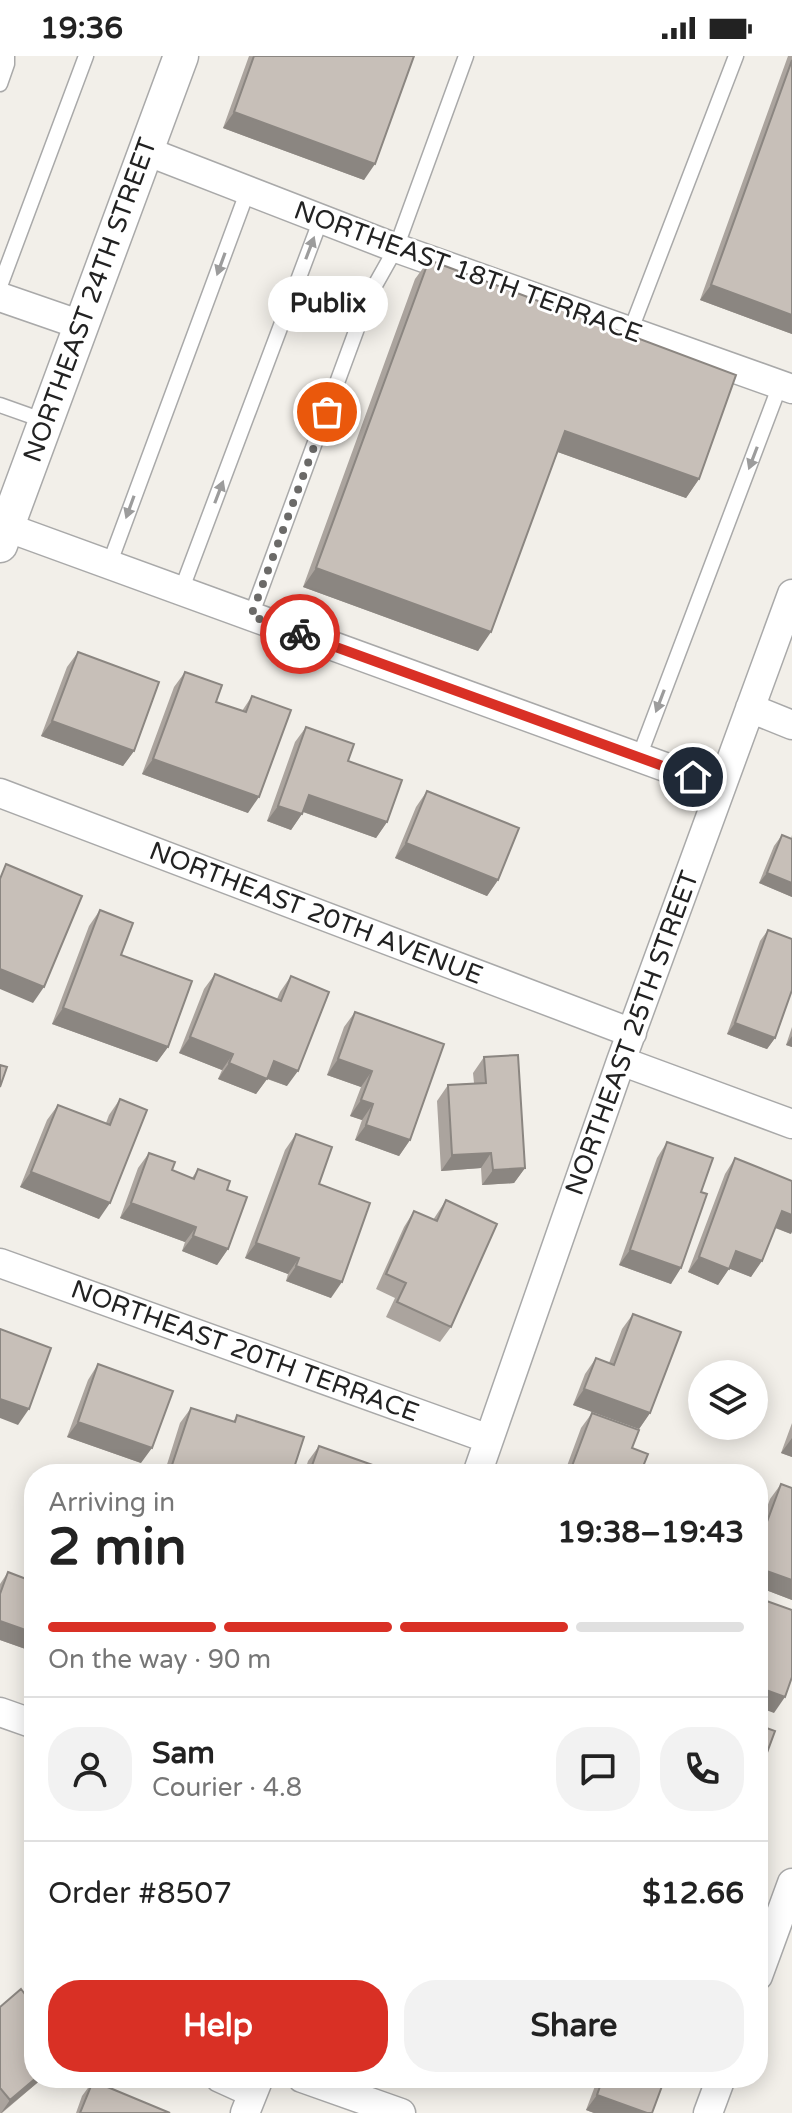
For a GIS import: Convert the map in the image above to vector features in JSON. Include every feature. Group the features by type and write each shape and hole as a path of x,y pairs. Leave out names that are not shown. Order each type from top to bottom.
{"street":[{"name":"NORTHEAST 24TH STREET","path":"2,530 46,422 181,56"},
{"name":"NORTHEAST 18TH TERRACE","path":"146,151 396,248 786,387"},
{"path":"0,297 81,325"},
{"path":"2,530 109,565 720,787"},
{"name":"NORTHEAST 25TH STREET","path":"480,1464 621,1061 792,594"},
{"path":"750,708 792,725"},
{"name":"NORTHEAST 20TH AVENUE","path":"0,793 632,1033"},
{"path":"621,1061 792,1124"},
{"name":"NORTHEAST 20TH TERRACE","path":"0,1263 489,1439"},
{"path":"0,1712 24,1720"},
{"path":"768,1949 792,1883"},
{"path":"330,2088 401,2113"},
{"path":"708,2113 717,2088"}],"lane":[{"path":"0,84 7,56"},
{"path":"0,286 86,56"},
{"path":"251,616 369,296 396,248 466,56"},
{"path":"630,332 736,56"},
{"path":"109,565 248,190"},
{"path":"181,591 321,219"},
{"path":"639,757 786,387"},
{"path":"0,405 46,422"}],"building":[{"path":"254,56 414,56 375,164 234,112"},
{"path":"792,60 792,315 711,285"},
{"path":"429,260 736,375 699,479 565,431 491,632 316,568"},
{"path":"78,652 159,682 134,751 52,721"},
{"path":"185,672 222,685 216,702 246,712 252,696 291,710 259,797 153,759"},
{"path":"306,727 354,744 348,761 402,780 387,822 309,795 302,814 278,806"},
{"path":"427,791 519,828 498,880 406,843"},
{"path":"782,835 792,839 792,883 767,873"},
{"path":"6,864 82,896 44,987 0,969 0,879"},
{"path":"100,910 133,923 121,955 192,981 168,1047 63,1008"},
{"path":"768,930 792,939 792,990 775,1038 735,1023"},
{"path":"215,974 281,1001 291,976 329,992 298,1071 274,1061 267,1079 229,1063 233,1054 190,1037"},
{"path":"355,1012 444,1044 410,1140 366,1125 373,1104 361,1100 372,1071 338,1059"},
{"path":"518,1055 525,1168 493,1170 491,1153 452,1155 448,1085 486,1083 484,1057"},
{"path":"0,1065 7,1067 0,1087"},
{"path":"120,1099 147,1110 110,1203 31,1172 58,1105 110,1125"},
{"path":"296,1134 332,1147 319,1184 370,1203 342,1282 296,1266 299,1258 256,1243"},
{"path":"667,1142 713,1158 701,1192 707,1194 681,1268 630,1250"},
{"path":"149,1153 175,1162 172,1170 194,1179 198,1169 230,1181 227,1190 247,1197 228,1249 193,1236 196,1227 131,1203"},
{"path":"735,1158 792,1181 792,1215 782,1211 762,1261 736,1251 729,1269 699,1257"},
{"path":"446,1200 497,1224 451,1327 397,1302 406,1283 386,1274 414,1211 437,1221"},
{"path":"633,1314 681,1332 650,1413 584,1389 596,1358 614,1365"},
{"path":"0,1329 51,1348 29,1409 0,1399"},
{"path":"98,1364 173,1391 152,1448 78,1422"},
{"path":"191,1408 235,1422 237,1415 304,1437 295,1464 172,1464"},
{"path":"592,1413 639,1430 632,1448 648,1454 644,1464 573,1464"},
{"path":"319,1446 370,1464 313,1464"},
{"path":"781,1484 792,1488 792,1580 768,1572 768,1519"},
{"path":"8,1572 24,1578 24,1629 0,1621 0,1594"},
{"path":"768,1602 792,1610 792,1677 785,1697 768,1691"},
{"path":"768,1729 775,1731 768,1750"},
{"path":"21,1989 24,1993 24,2088 10,2100 0,2088 0,2007"},
{"path":"90,2088 110,2088 170,2113 80,2113"},
{"path":"599,2088 661,2088 652,2113 597,2095"}],"way so far":[{"path":"300,634 251,616 327,412"}],"place":[{"name":"Publix","path":"327,412"}],"route":[{"path":"300,634 693,777"}]}
